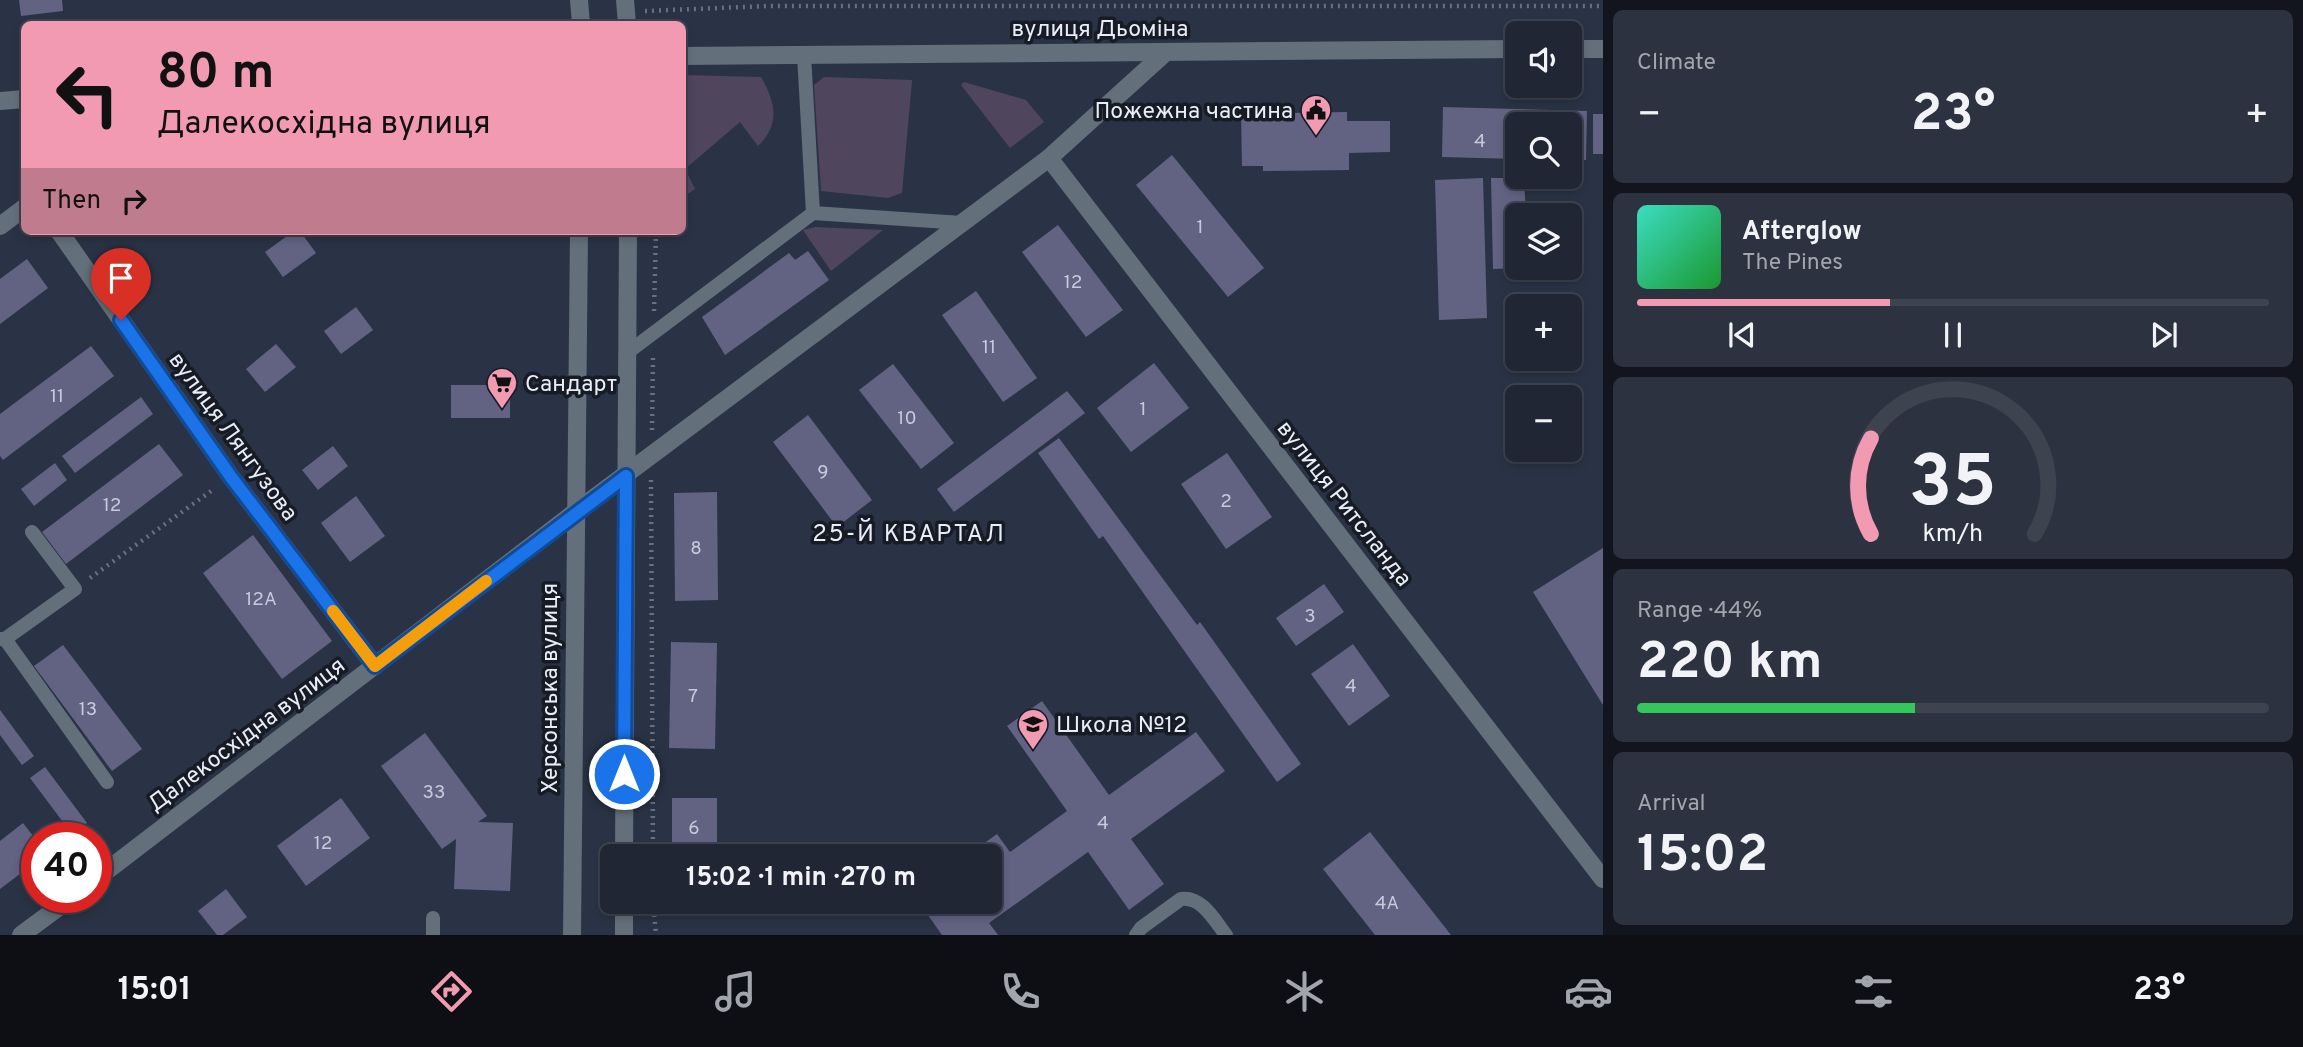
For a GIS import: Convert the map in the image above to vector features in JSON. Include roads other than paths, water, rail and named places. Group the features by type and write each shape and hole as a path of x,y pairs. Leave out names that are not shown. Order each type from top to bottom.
{"street":[{"path":"579,0 581,21"},
{"name":"вулиця Дьоміна","path":"686,56 1505,49"},
{"path":"1582,49 1603,49"},
{"name":"Далекосхідна вулиця","path":"112,866 574,513 1049,158 1166,52"},
{"path":"0,101 21,99"},
{"name":"вулиця Ритсланда","path":"1049,158 1603,879"},
{"path":"0,226 21,210"},
{"name":"вулиця Лянгузова","path":"62,235 231,477 375,666"},
{"name":"Херсонська вулиця","path":"572,935 574,513 579,235"},
{"path":"624,844 628,235"},
{"path":"21,935 51,913"},
{"path":"624,914 624,935"}],"lane":[{"path":"804,55 813,213"},
{"path":"627,353 813,213 962,223"},
{"path":"32,532 75,589 2,639 107,782"},
{"path":"1136,935 1151,920 1187,898 1201,904 1226,935"},
{"path":"433,918 433,935"}],"place":[{"name":"Пожежна частина","path":"1316,137"},
{"name":"Сандарт","path":"502,410"},
{"name":"Школа №12","path":"1033,751"}],"district":[{"name":"25-Й КВАРТАЛ","path":"909,533"}]}
